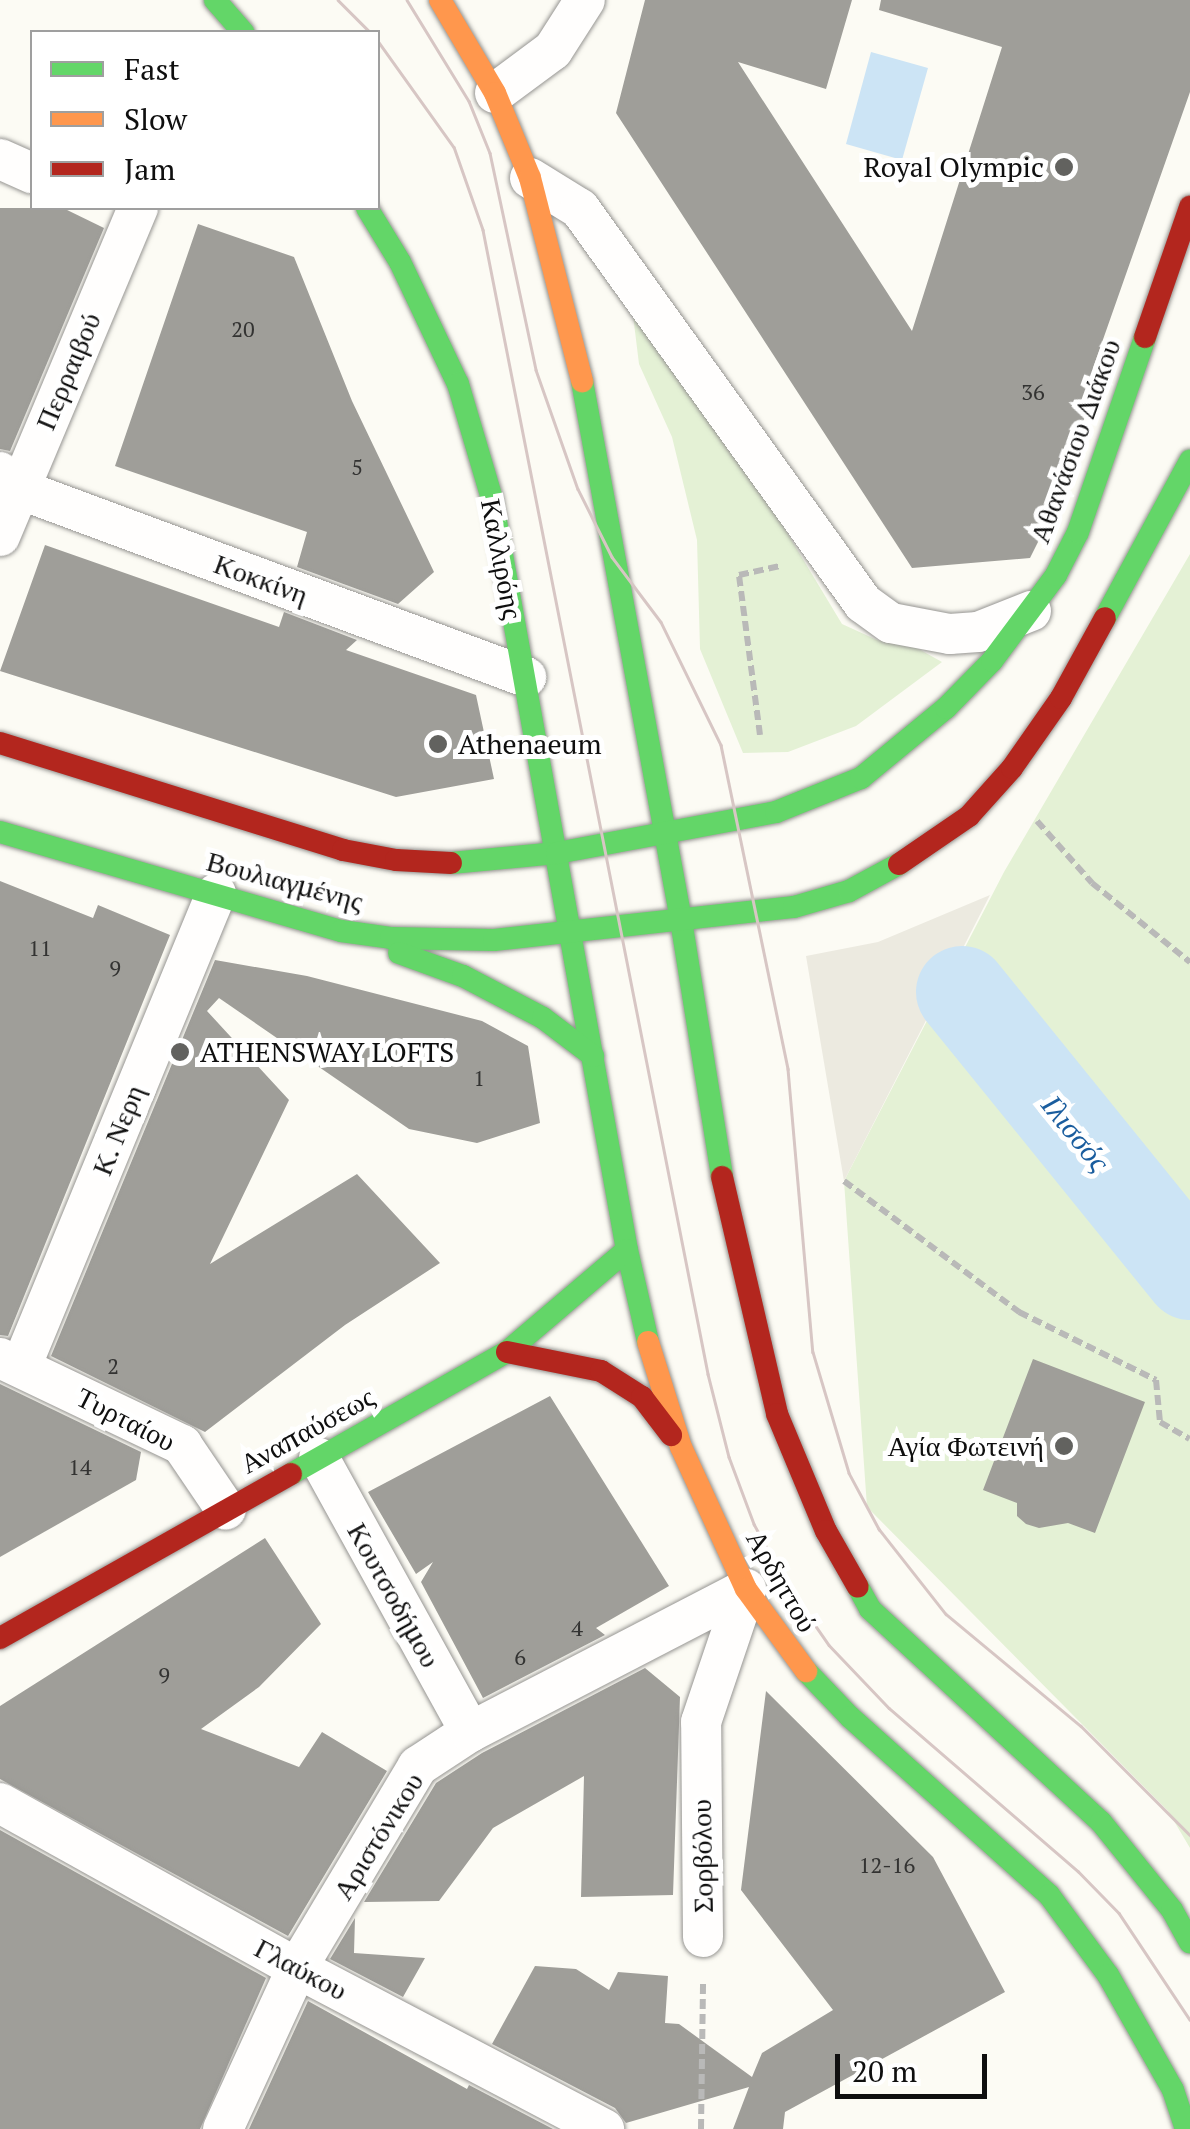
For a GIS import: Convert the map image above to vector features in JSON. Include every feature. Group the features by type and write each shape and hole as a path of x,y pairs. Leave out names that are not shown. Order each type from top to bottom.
{"main road":[{"path":"215,0 242,30"},
{"path":"440,0 495,93 530,178 575,345 666,833 728,1212 777,1414 826,1531 870,1609 1101,1822 1172,1910 1190,1942"},
{"name":"Αθανάσιου Διάκου","path":"666,833 797,807 861,778 946,708 992,661 1031,611 1078,532 1190,207"},
{"name":"Καλλιρόης","path":"368,210 400,262 458,384 492,499 572,932"},
{"path":"681,920 794,907 850,890 918,854 969,816 1012,768 1061,698 1190,462"},
{"name":"Βουλιαγμένης","path":"0,742 344,850 396,860 447,864 557,853 666,833"},
{"name":"Βουλιαγμένης","path":"0,832 341,931 428,940 494,940 681,920"},
{"path":"341,931 463,976 543,1018 594,1056"},
{"name":"Αρδηττού","path":"572,932 627,1250 646,1337 681,1447 746,1590 810,1679 1006,1854 1066,1916 1127,2008 1173,2090 1186,2129"},
{"name":"Αναπαύσεως","path":"0,1638 507,1352 627,1250"},
{"path":"507,1352 601,1372 642,1398 681,1447"}],"street":[{"path":"495,93 554,50 586,0"},
{"path":"0,159 30,172"},
{"path":"530,178 580,209 863,604 891,623 950,634 978,632 1031,611"},
{"name":"Περραιβού","path":"0,536 9,480 127,211"},
{"name":"Κοκκίνη","path":"9,480 526,677"},
{"name":"Κ. Νερη","path":"11,1362 216,894"},
{"name":"Τυρταίου","path":"11,1362 182,1445 226,1510"},
{"name":"Κουτσοδήμου","path":"319,1458 470,1732"},
{"name":"Αριστόνικου","path":"222,2129 297,1968 418,1766 470,1732 746,1590"},
{"name":"Σορβόλου","path":"703,1937 701,1722 746,1590"},
{"name":"Γλαύκου","path":"0,1803 297,1968 604,2129"}],"path":[{"path":"760,735 739,575 786,565"},
{"path":"1037,820 1092,882 1190,962"},
{"path":"844,1181 1018,1312 1156,1380 1160,1422 1190,1438"},
{"name":"Σορβόλου","path":"701,2129 703,1937"}],"green space":[{"path":"645,297 842,624 877,640 917,648 942,662 856,726 788,752 743,753 700,649 697,540 672,437 639,364 631,299"},
{"path":"1190,554 1190,1848 1168,1811 867,1507 844,1181 1004,872"}],"shaded area":[{"path":"990,895 844,1181 806,956 878,942"}],"water":[{"path":"871,52 928,68 902,160 846,144"}],"building":[{"path":"645,0 852,0 826,89 738,62 912,331 1002,47 879,10 881,0 1190,0 1190,92 1093,368 1101,370 1049,520 1030,558 912,568 616,113"},
{"path":"0,208 67,210 104,228 10,451 0,449"},
{"path":"198,224 294,257 352,401 434,572 398,604 297,567 307,532 115,466"},
{"path":"45,545 279,627 284,612 357,640 346,650 476,695 494,779 396,797 0,671"},
{"path":"0,881 93,918 98,905 170,935 8,1336 0,1335"},
{"path":"215,960 307,976 482,1021 528,1046 540,1123 477,1143 409,1129 219,998 207,1011 289,1100 210,1264 357,1174 440,1263 345,1325 205,1432 51,1356"},
{"name":"Αγία Φωτεινή","path":"1033,1359 1145,1402 1095,1533 1068,1523 1039,1528 1026,1524 1017,1516 1017,1503 983,1490"},
{"path":"0,1384 141,1452 136,1480 0,1557"},
{"path":"550,1396 669,1586 596,1628 605,1635 483,1698 421,1582 433,1562 416,1574 368,1492"},
{"path":"265,1538 321,1624 259,1687 201,1729 299,1767 322,1732 387,1771 288,1936 0,1779 0,1706"},
{"path":"645,1668 680,1697 673,1895 581,1897 584,1776 493,1828 439,1901 364,1902 436,1783 482,1753"},
{"path":"766,1691 933,1857 1005,1992 785,2112 783,2129 733,2129 749,2087 626,2123 615,2108 492,2044 535,1966 576,1969 609,1990 618,1972 668,1976 665,2023 679,2024 752,2077 762,2053 833,2010 741,1890"},
{"path":"0,1830 266,1978 200,2129 0,2129"},
{"path":"355,1918 354,1953 425,1958 403,1997 330,1959"},
{"path":"308,2001 467,2089 469,2085 553,2129 249,2129"}],"waterway":[{"name":"Ιλισσός","path":"962,992 1190,1274"}],"tram line":[{"path":"338,0 368,30"},
{"path":"407,0 469,101 490,153 536,370 578,489 612,557 661,622 721,745 788,1069 813,1352 849,1473 879,1529 946,1614 1081,1726 1190,1835"},
{"path":"380,44 454,147 483,230 708,1374 729,1457 754,1524 786,1583 829,1645 889,1708 1078,1871 1119,1913 1190,2020"}],"traffic: fast":[{"path":"215,0 241,30"},
{"path":"368,210 400,262 458,384 492,499 627,1250 648,1342"},
{"path":"451,863 557,853 776,812 861,778 946,708 992,661 1056,575 1078,532 1145,337"},
{"path":"582,381 681,920 722,1177"},
{"path":"1105,618 1190,461"},
{"path":"0,832 341,931 391,938 494,940 794,907 849,891 899,864"},
{"path":"399,953 463,976 543,1018 593,1056"},
{"path":"291,1474 507,1352 627,1250"},
{"path":"858,1587 870,1609 1101,1822 1172,1910 1190,1942"},
{"path":"806,1671 850,1717 1049,1895 1108,1975 1173,2090 1186,2129"}],"traffic: slow":[{"path":"440,0 495,93 530,178 582,381"},
{"path":"648,1342 681,1447 746,1589 806,1671"}],"traffic: jam":[{"path":"1145,337 1190,207"},
{"path":"899,864 969,816 1012,768 1061,698 1105,618"},
{"path":"0,743 343,850 396,860 451,863"},
{"path":"722,1177 777,1414 826,1531 858,1587"},
{"path":"507,1352 601,1371 642,1397 671,1435"},
{"path":"0,1638 291,1474"}],"place":[{"name":"Royal Olympic","path":"1064,167"},
{"name":"Athenaeum","path":"438,744"},
{"name":"ATHENSWAY LOFTS","path":"180,1052"},
{"name":"Αγία Φωτεινή","path":"1064,1446"}]}
